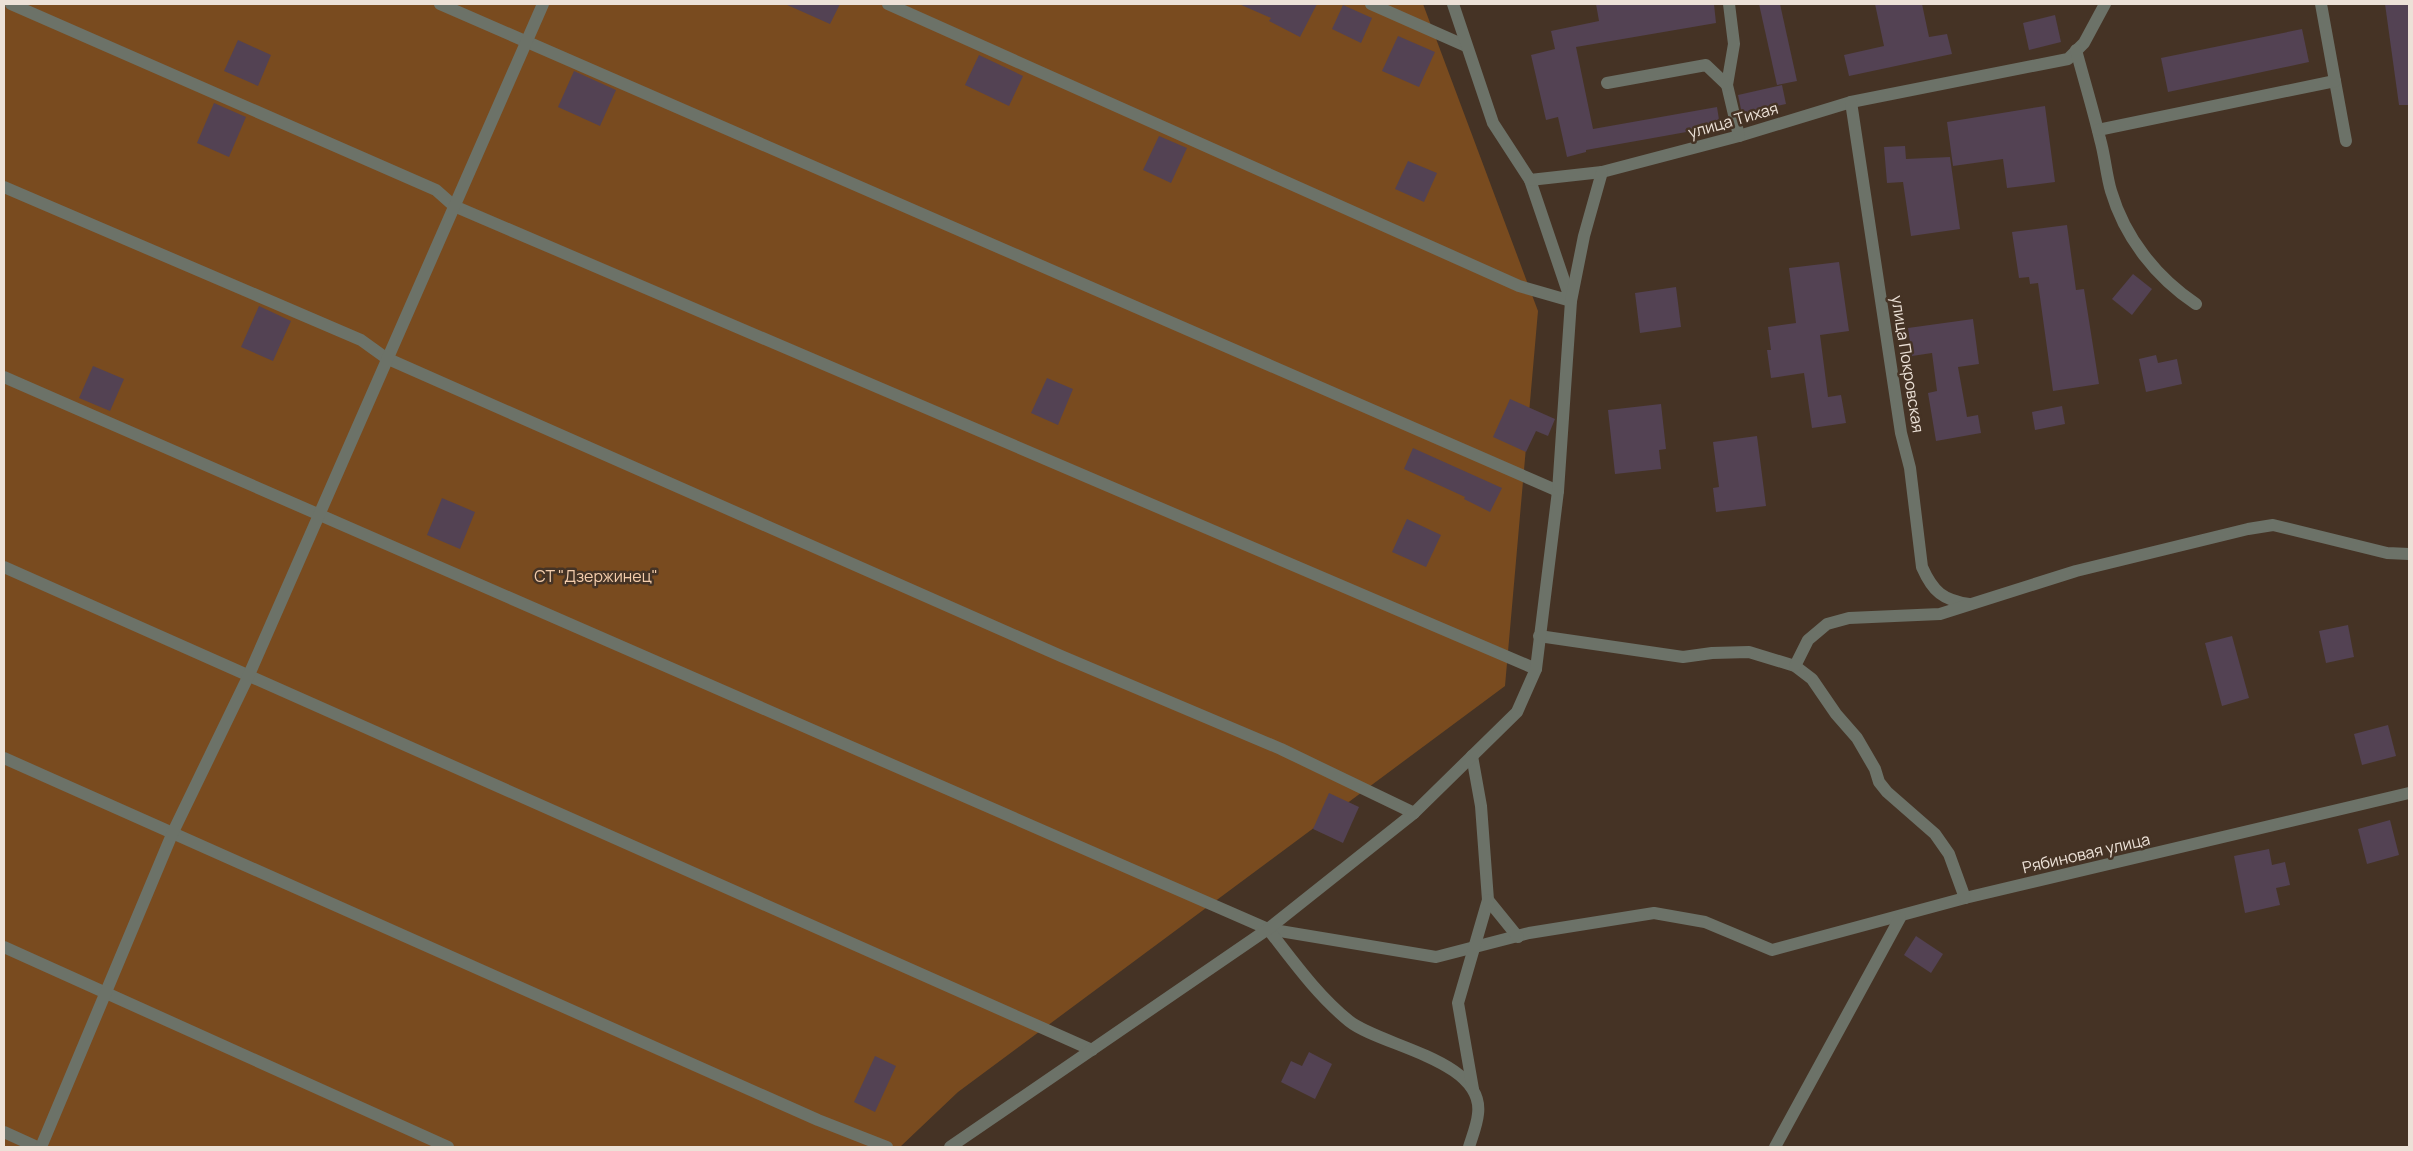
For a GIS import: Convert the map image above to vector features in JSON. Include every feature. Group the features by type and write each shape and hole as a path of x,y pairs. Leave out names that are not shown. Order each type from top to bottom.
{"street":[{"path":"11,4 436,190 454,206 1536,669"},
{"path":"440,4 1558,491"},
{"path":"41,1147 173,832 248,676 543,4"},
{"path":"888,4 1519,286 1571,302"},
{"path":"1371,4 1466,46"},
{"path":"1453,4 1493,123 1530,180 1571,302"},
{"path":"1729,4 1734,44 1727,85 1739,136"},
{"name":"улица Тихая","path":"1530,180 1602,172 1739,136 1851,102 2068,59 2084,43 2104,4"},
{"path":"2322,4 2346,141"},
{"path":"2076,50 2098,130 2111,191 2124,226 2144,256 2177,291 2196,304"},
{"path":"1607,83 1706,65 1727,85"},
{"path":"2098,130 2335,81"},
{"name":"улица Покровская","path":"1851,102 1901,433 1910,468 1922,567 1928,579 1946,598 1970,604"},
{"path":"950,1147 1268,929 1414,812 1517,712 1536,669 1558,491 1571,302 1584,236 1602,172"},
{"path":"4,187 361,340 386,358 1061,656 1281,749 1414,812"},
{"path":"4,377 1268,929 1436,957 1518,937 1488,900"},
{"path":"1795,666 1808,640 1827,624 1849,618 1940,614 2076,571 2273,525 2387,553 2409,554"},
{"path":"4,567 1092,1050"},
{"path":"1539,636 1683,657 1712,652 1748,652 1795,666 1812,679 1836,714 1857,738 1875,769 1878,782 1935,834 1949,854 1965,898"},
{"path":"1469,1147 1478,1112 1458,1004 1472,948 1488,900 1481,806 1472,756"},
{"path":"4,758 818,1120 887,1147"},
{"name":"Рябиновая улица","path":"1518,937 1529,933 1654,913 1706,922 1772,950 1900,918 1965,898 2409,794"},
{"path":"1775,1147 1900,918"},
{"path":"1268,929 1305,976 1350,1022 1449,1068 1473,1090"},
{"path":"4,947 448,1147"},
{"path":"4,1132 37,1147"}],"green space":[{"name":"СТ \"Дзержинец\"","path":"4,4 1423,4 1538,311 1505,686 958,1092 900,1147 4,1147"}],"building":[{"path":"785,4 840,4 830,24"},
{"path":"1239,4 1317,4 1300,37 1269,21 1271,18"},
{"path":"1596,4 1714,4 1716,23 1576,47 1593,129 1717,107 1720,126 1586,150 1586,152 1567,157 1558,117 1546,120 1531,55 1555,49 1551,31 1599,21"},
{"path":"1759,4 1780,4 1797,81 1777,85"},
{"path":"1875,4 1922,4 1929,37 1947,34 1952,54 1849,76 1844,55 1884,46"},
{"path":"2385,4 2409,4 2409,105 2399,105"},
{"path":"1343,5 1372,18 1361,43 1332,29"},
{"path":"2055,15 2061,42 2029,50 2023,23"},
{"path":"2302,29 2309,62 2168,92 2161,58"},
{"path":"1398,36 1435,52 1419,87 1382,71"},
{"path":"238,40 271,55 258,86 224,71"},
{"path":"979,55 1023,76 1009,106 965,85"},
{"path":"574,71 616,90 600,126 558,107"},
{"path":"1782,85 1786,104 1742,114 1738,95"},
{"path":"214,103 246,117 229,157 197,143"},
{"path":"2045,106 2055,182 2007,188 2003,159 1953,166 1947,122"},
{"path":"1159,136 1187,148 1171,183 1143,170"},
{"path":"1905,146 1906,159 1950,157 1960,229 1911,236 1903,182 1887,183 1884,147"},
{"path":"1408,161 1437,173 1424,202 1395,189"},
{"path":"2067,225 2076,290 2084,289 2099,384 2053,391 2038,283 2030,284 2029,277 2019,278 2012,232"},
{"path":"1839,262 1849,331 1820,335 1828,397 1841,395 1846,423 1812,428 1804,373 1771,378 1767,350 1771,350 1768,327 1796,323 1789,268"},
{"path":"2133,274 2152,289 2132,315 2112,299"},
{"path":"1676,287 1681,327 1640,333 1635,293"},
{"path":"259,306 291,321 273,361 241,347"},
{"path":"1973,319 1979,364 1958,367 1967,417 1978,415 1981,433 1936,441 1928,393 1937,391 1932,353 1912,356 1908,328"},
{"path":"2156,355 2158,363 2177,359 2182,384 2146,392 2139,359"},
{"path":"93,366 124,379 110,411 79,398"},
{"path":"1047,378 1073,389 1058,425 1031,413"},
{"path":"1510,399 1555,419 1548,436 1536,431 1526,452 1493,437"},
{"path":"1661,404 1666,449 1659,450 1661,469 1615,474 1608,410"},
{"path":"2062,406 2065,424 2035,430 2032,412"},
{"path":"1757,436 1766,506 1716,512 1713,488 1719,487 1713,442"},
{"path":"1413,448 1502,488 1490,512 1464,499 1465,497 1404,469"},
{"path":"442,498 475,512 460,549 427,535"},
{"path":"1407,519 1441,535 1426,567 1392,552"},
{"path":"2348,625 2354,657 2326,663 2319,631"},
{"path":"2232,636 2249,698 2222,706 2205,643"},
{"path":"2388,725 2396,756 2362,765 2354,734"},
{"path":"1329,793 1359,807 1343,843 1313,829"},
{"path":"2390,820 2399,855 2367,864 2358,829"},
{"path":"2269,849 2272,865 2285,862 2290,885 2276,888 2280,905 2245,913 2234,856"},
{"path":"1916,936 1943,954 1931,973 1904,955"},
{"path":"1309,1052 1332,1064 1315,1099 1281,1082 1291,1061 1302,1066"},
{"path":"875,1056 896,1066 875,1112 854,1102"}]}
